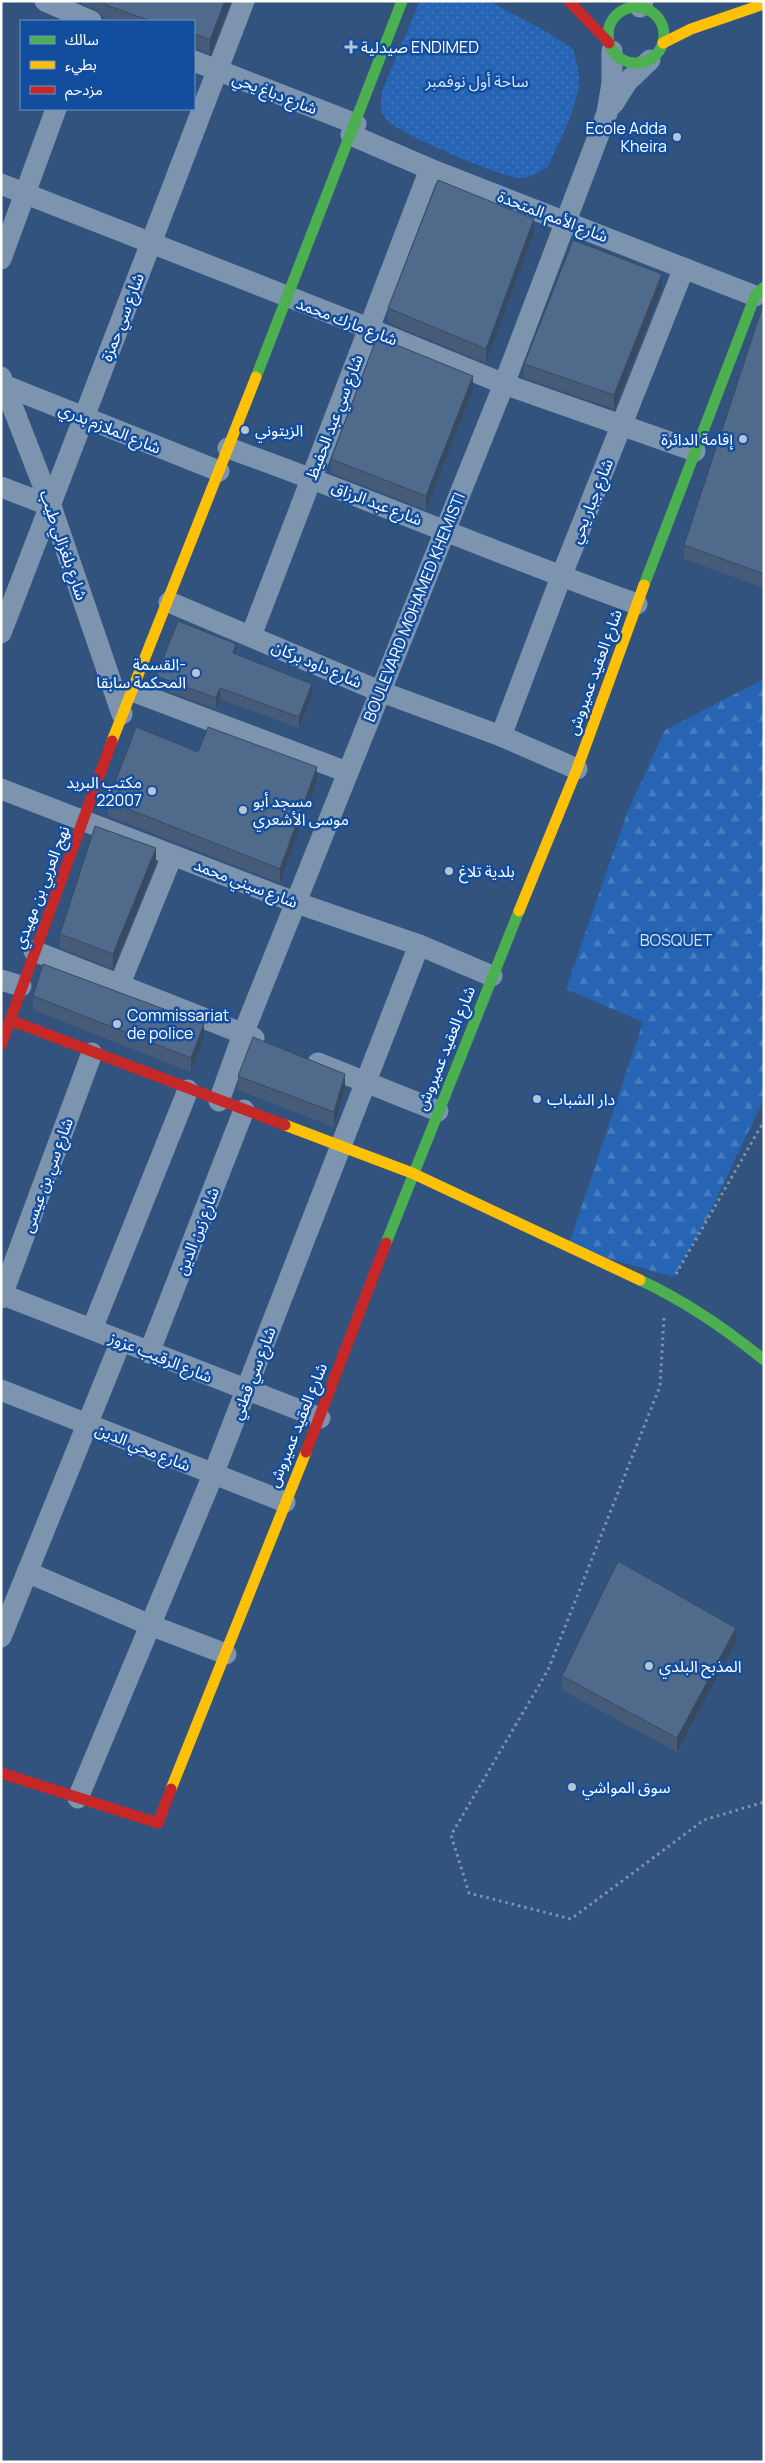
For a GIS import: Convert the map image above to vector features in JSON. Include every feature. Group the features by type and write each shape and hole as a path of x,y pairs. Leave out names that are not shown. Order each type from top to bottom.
{"street":[{"path":"45,1 88,20"},
{"name":"شارع سي حمزة","path":"1,634 244,1"},
{"name":"نهج العربي بن مهيدي","path":"1,1044 10,1020 11,983 34,951 84,822 122,714 169,602 286,298 354,130 402,1"},
{"path":"569,1 620,58 630,63 640,63 691,29 729,14 764,4"},
{"path":"614,4 643,8 678,18 729,14"},
{"path":"607,113 612,83 608,35 612,20 617,14 643,8"},
{"path":"607,113 627,82 657,52 664,30 643,8"},
{"name":"شارع دباغ يحي","path":"195,61 354,130"},
{"path":"1,259 56,110"},
{"name":"BOULEVARD MOHAMED KHEMISTI","path":"219,1101 243,1034 297,903 379,691 504,384 607,113"},
{"name":"شارع الأمم المتحدة","path":"354,130 430,169 684,268 760,291"},
{"name":"شارع سي عبد الحفيظ","path":"250,636 430,169"},
{"name":"شارع مارك محمد","path":"1,184 286,298 368,328 504,384 623,424 695,451"},
{"name":"شارع جبار يحي","path":"501,736 561,577 684,268"},
{"name":"شارع العقيد عميروش","path":"78,1798 158,1823 194,1727 226,1654 320,1418 412,1173 577,768 695,451 760,291"},
{"name":"شارع الملازم بدري","path":"2,382 219,471"},
{"name":"شارع بلغزالي طيب","path":"2,382 51,506 122,714"},
{"name":"شارع عبد الرزاق","path":"228,448 311,478 561,577 637,604"},
{"path":"1,487 51,506"},
{"name":"شارع داود بركان","path":"169,602 379,691 501,736 577,768"},
{"path":"132,691 348,772"},
{"name":"شارع سيني محمد","path":"1,789 297,903 419,945 492,976"},
{"path":"119,986 172,856"},
{"name":"شارع سي قطني","path":"78,1798 213,1475 364,1081 419,945"},
{"path":"34,951 269,1044"},
{"path":"10,1020 188,1090 412,1173 666,1292 732,1334 764,1360"},
{"name":"شارع سي بن عيسى","path":"2,1295 92,1053"},
{"path":"304,1058 438,1111"},
{"path":"92,1329 188,1090"},
{"name":"شارع زين الدين","path":"149,1353 244,1110"},
{"name":"شارع الرقيب عزوز","path":"2,1295 246,1391 320,1418"},
{"path":"1,1637 121,1341"},
{"name":"شارع محي الدين","path":"1,1390 285,1502"},
{"path":"28,1572 226,1654"},
{"path":"1,1774 78,1798"}],"path":[{"path":"764,1121 666,1292 660,1386 552,1661 451,1835 469,1893 571,1918 704,1820 764,1802"}],"green space":[{"name":"ساحة أول نوفمبر","path":"420,1 489,1 547,32 573,49 578,66 578,93 566,126 547,168 525,178 511,176 429,144 394,126 386,119 382,112 381,104 383,89"},
{"name":"BOSQUET","path":"764,679 764,1099 704,1224 674,1277 568,1247 643,1022 566,989 627,813 665,730"}],"building":[{"path":"102,1 225,1 210,40 195,35 195,20 148,20 106,5"},
{"path":"438,180 534,219 486,349 388,308"},
{"path":"573,240 662,274 614,395 524,364"},
{"name":"إقامة الدائرة","path":"764,305 764,574 684,545"},
{"path":"377,337 473,376 426,496 331,459"},
{"path":"178,621 236,644 233,653 312,684 299,717 220,688 216,698 156,676"},
{"path":"136,727 198,752 208,727 317,767 280,869 108,801"},
{"path":"95,826 156,848 113,954 60,934"},
{"path":"43,964 204,1024 191,1058 33,996"},
{"path":"253,1037 345,1074 334,1112 238,1076"},
{"name":"المذبح البلدي","path":"618,1561 736,1628 677,1738 562,1676"}],"traffic: fast":[{"path":"256,377 402,1"},
{"path":"631,7 641,7 656,15 662,24 664,35 662,46 656,55 641,63 631,63 620,58 613,51 608,40 608,30 613,19 620,12 631,7"},
{"path":"644,585 755,296 764,287"},
{"path":"386,1243 519,911"},
{"path":"640,1280 705,1316 764,1360"}],"traffic: slow":[{"path":"663,43 691,29 764,4"},
{"path":"112,741 256,377"},
{"path":"519,911 577,769 644,585"},
{"path":"285,1125 412,1173 640,1280"},
{"path":"171,1789 306,1452"}],"traffic: jam":[{"path":"569,1 609,43"},
{"path":"1,1045 112,741"},
{"path":"10,1020 285,1125"},
{"path":"306,1452 386,1243"},
{"path":"1,1773 158,1823 171,1789"}],"place":[{"name":"صيدلية ENDIMED","path":"351,47"},
{"name":"Ecole Adda Kheira","path":"677,137"},
{"name":"الزيتوني","path":"245,430"},
{"name":"إقامة الدائرة","path":"743,439"},
{"name":"القسمة- المحكمة سابقا","path":"196,673"},
{"name":"مكتب البريد 22007","path":"152,791"},
{"name":"مسجد أبو موسى الأشعري","path":"243,810"},
{"name":"بلدية تلاغ","path":"449,871"},
{"name":"Commissariat de police","path":"117,1024"},
{"name":"دار الشباب","path":"537,1099"},
{"name":"المذبح البلدي","path":"649,1666"},
{"name":"سوق المواشي","path":"572,1787"}]}
